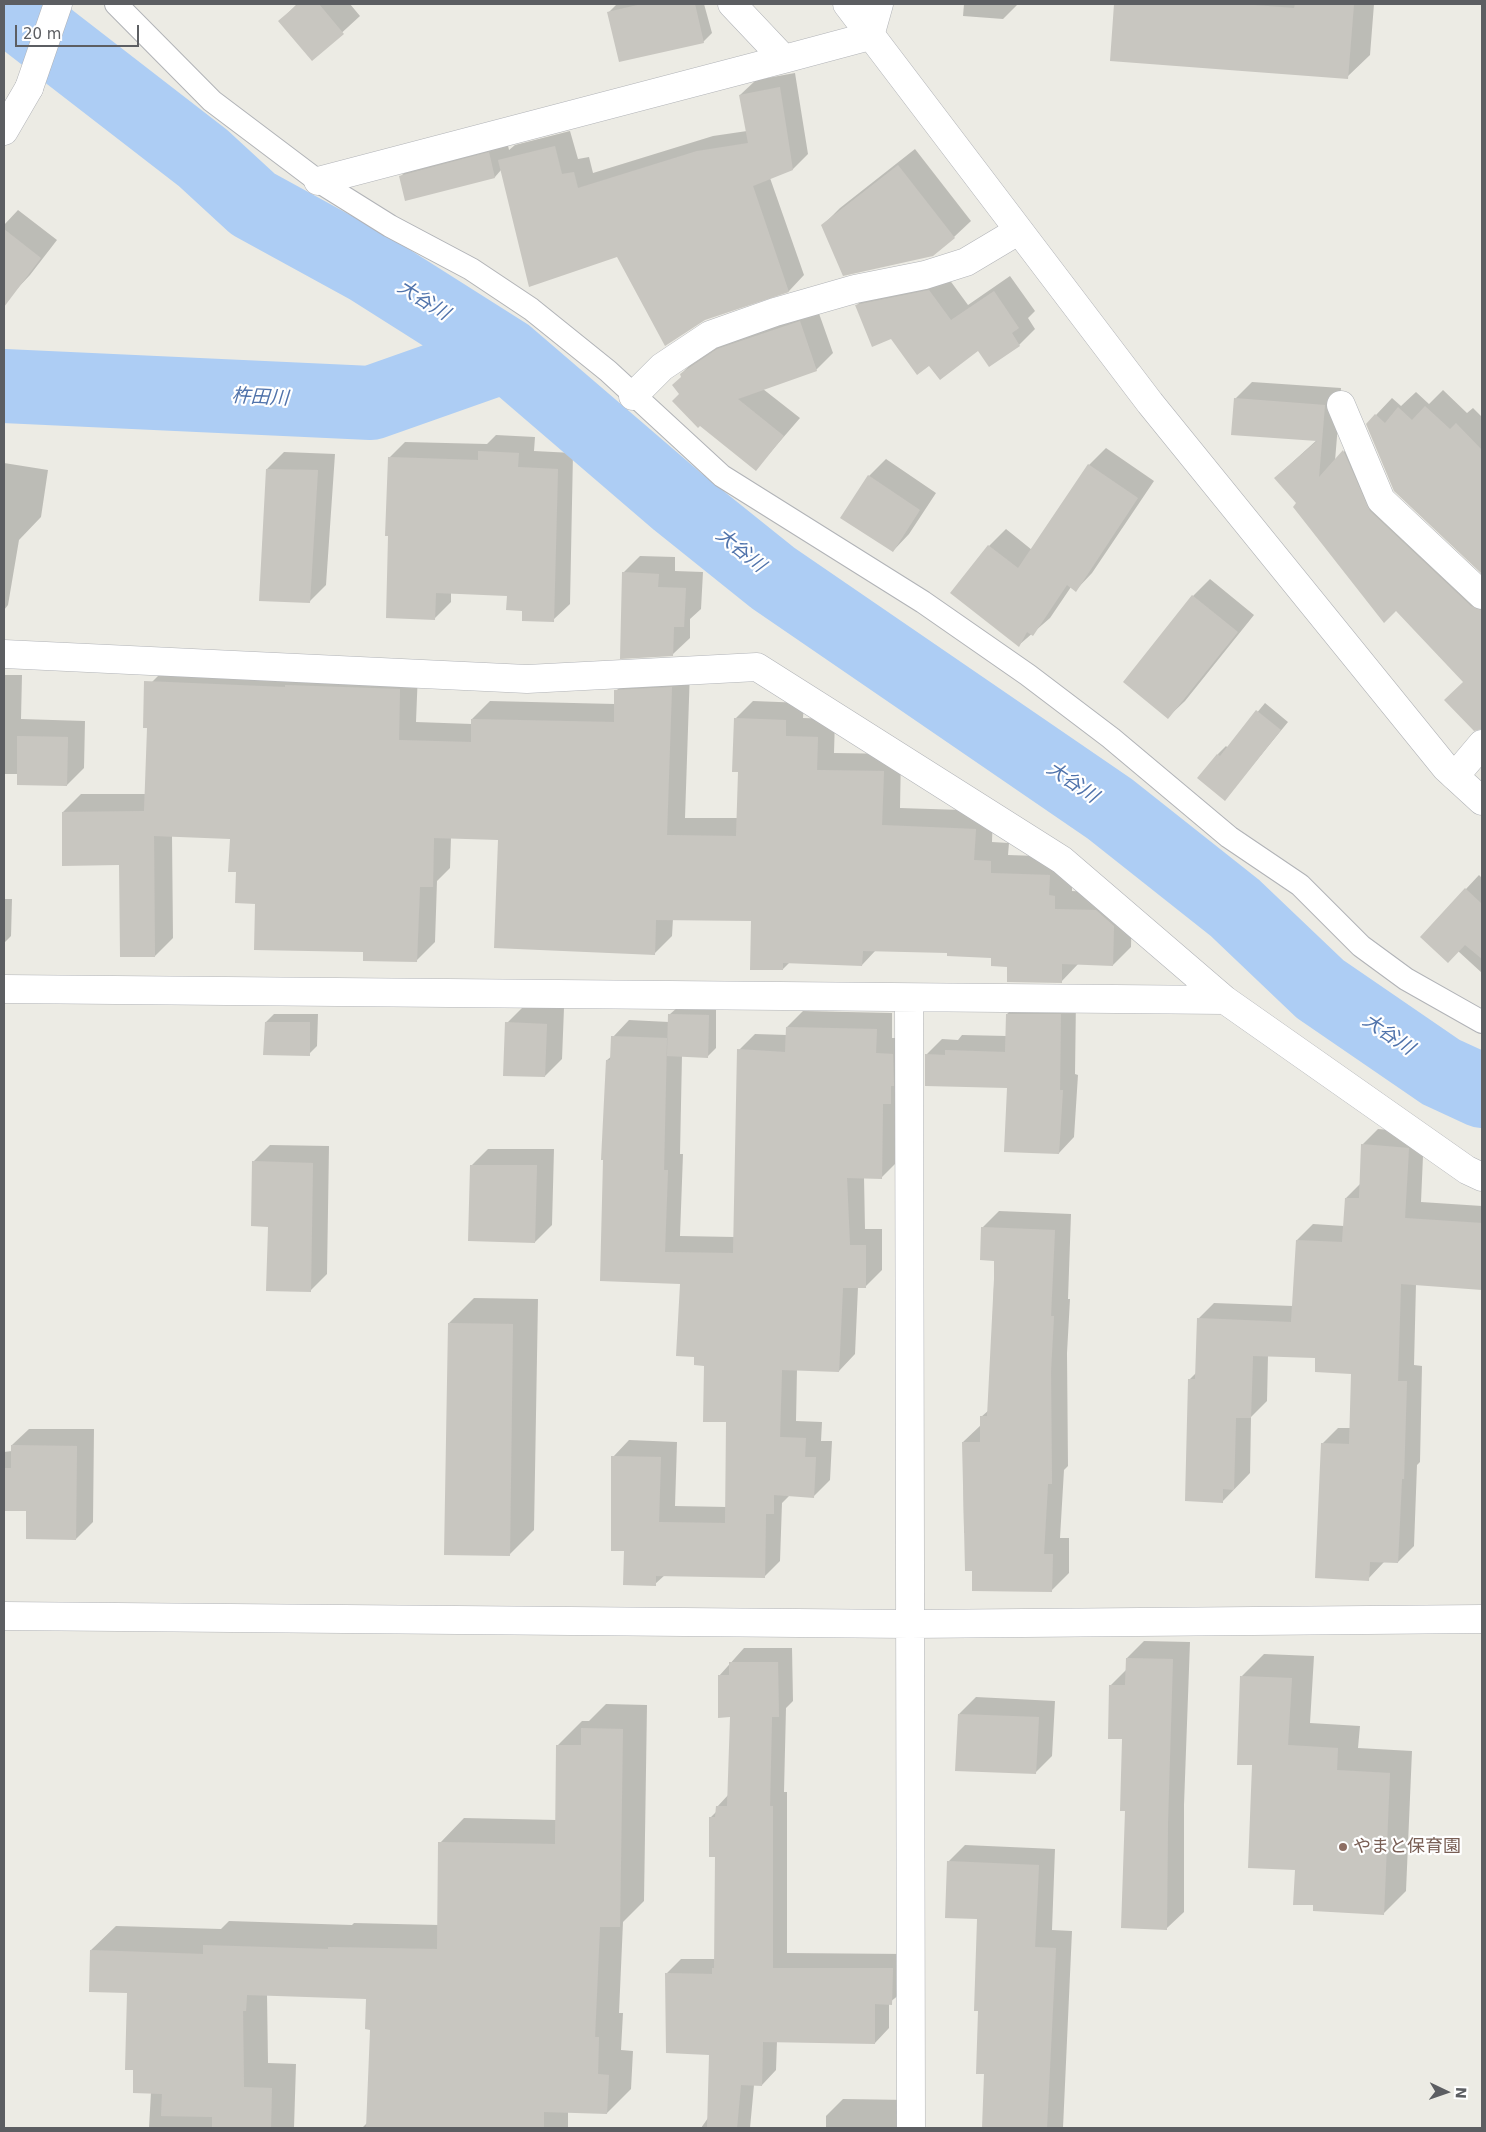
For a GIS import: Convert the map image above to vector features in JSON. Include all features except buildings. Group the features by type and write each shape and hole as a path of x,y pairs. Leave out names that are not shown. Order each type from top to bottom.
{"street":[{"path":"4,131 29,88 58,4"},
{"path":"732,4 784,59"},
{"path":"847,4 1150,402 1446,768 1482,801"},
{"path":"870,36 879,4"},
{"path":"318,181 870,36"},
{"path":"633,396 662,367 710,335 784,309 855,289 925,275 966,262 1018,231"},
{"path":"1342,405 1381,500 1482,595"},
{"path":"4,654 527,679 757,667 1062,860 1225,1000 1467,1170 1482,1177"},
{"path":"1455,776 1482,744"},
{"path":"4,989 1225,1000"},
{"path":"909,998 911,2128"},
{"path":"4,1616 910,1624 1482,1619"}],"lane":[{"path":"116,4 212,101 318,181 390,226 471,269 531,309 608,371 722,476 915,597 1028,675 1111,738 1229,838 1300,885 1361,946 1406,979 1482,1022"}],"waterway":[{"name":"大谷川","path":"4,4 203,158 253,204 368,267 507,355 677,501 773,578 1110,809 1235,908 1320,989 1441,1072 1482,1091"},
{"name":"杵田川","path":"4,386 371,403 507,355"}],"place":[{"name":"やまと保育園","path":"1343,1847"}]}
